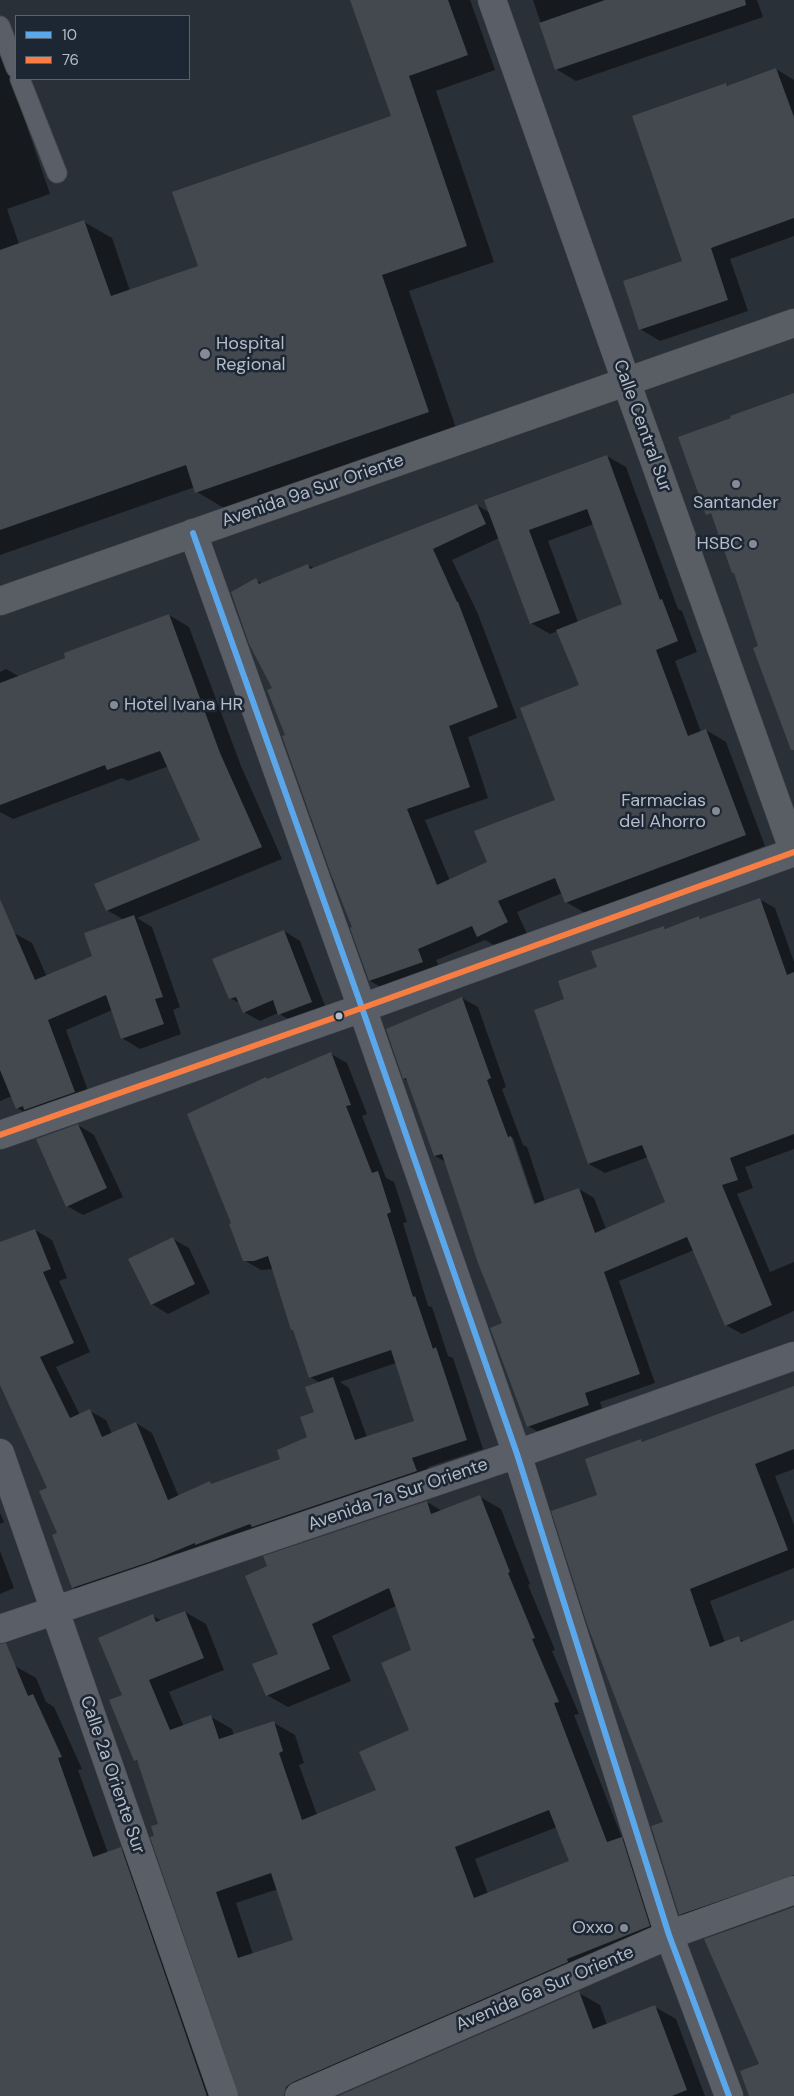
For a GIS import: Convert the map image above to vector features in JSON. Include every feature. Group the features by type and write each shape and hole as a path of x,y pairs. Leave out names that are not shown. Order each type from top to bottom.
{"main road":[{"name":"Avenida 9a Sur Oriente","path":"0,601 794,323"},
{"name":"Calle Central Sur","path":"626,381 794,852"}],"street":[{"name":"Calle Central Sur","path":"492,0 626,381"},
{"path":"193,533 362,1008 517,1454 669,1935 729,2096"},
{"path":"0,1135 362,1008 794,852"},
{"name":"Avenida 7a Sur Oriente","path":"0,1629 517,1454 794,1356"},
{"name":"Calle 2a Oriente Sur","path":"0,1454 224,2096"},
{"name":"Avenida 6a Sur Oriente","path":"299,2096 669,1935 794,1890"}],"lane":[{"path":"0,26 15,65"},
{"path":"20,80 57,173"}],"building":[{"name":"Hospital Regional","path":"350,0 448,0 468,55 409,76 467,246 382,275 429,412 195,493 186,465 0,530 0,250 84,220 111,296 198,266 172,192 391,116"},
{"path":"605,0 745,0 746,5 555,70 539,23"},
{"path":"776,68 794,117 794,218 711,248 728,300 639,330 623,281 682,261 632,116 726,83 727,86"},
{"path":"794,393 794,750 791,750 753,648 758,646 734,573 732,573 711,513 706,515 678,437"},
{"path":"607,455 660,600 662,599 678,641 656,650 688,736 706,729 746,835 565,903 555,878 498,901 508,922 477,937 472,926 418,949 423,962 369,981 350,928 352,927 332,877 282,736 285,735 267,690 272,688 249,644 231,592 256,578 259,584 308,564 310,569 477,504 486,524 433,549 458,602 498,707 449,726 470,787 407,809 437,885 487,862 474,831 555,800 520,708 579,685 556,630 622,604 587,509 529,530 560,613 530,624 484,500"},
{"path":"169,614 220,753 262,847 106,911 94,884 200,840 160,751 107,770 105,765 0,805 0,683 65,658 64,653"},
{"path":"760,898 787,975 794,972 794,1134 730,1158 738,1180 722,1185 772,1305 725,1326 687,1237 604,1272 640,1374 585,1393 589,1405 527,1427 490,1328 502,1323 478,1263 442,1154 434,1156 406,1078 403,1079 386,1029 462,997 491,1078 487,1080 508,1137 511,1136 534,1204 579,1188 595,1233 665,1202 642,1145 588,1164 534,1010 564,999 558,981 597,967 591,951 664,926 665,929 699,916 700,919"},
{"path":"0,899 35,980 92,956 84,933 134,915 163,997 155,999 164,1024 121,1039 106,995 48,1020 75,1092 24,1110 23,1106 16,1109 0,1070"},
{"path":"284,930 312,1002 278,1015 273,1000 243,1013 236,997 229,999 212,959"},
{"path":"331,1052 351,1105 346,1106 372,1173 378,1171 391,1212 387,1214 413,1297 415,1296 433,1349 436,1347 467,1440 412,1458 417,1471 252,1527 250,1524 195,1545 195,1543 149,1562 72,1588 52,1535 57,1533 39,1491 47,1488 0,1385 0,1242 35,1229 51,1269 43,1272 74,1343 40,1357 70,1418 90,1409 102,1437 136,1422 168,1500 210,1481 211,1484 280,1459 277,1450 307,1437 300,1417 314,1412 305,1387 333,1377 355,1440 414,1421 391,1350 309,1378 293,1330 291,1330 268,1256 254,1261 243,1261 229,1224 231,1223 187,1114 266,1077 267,1079"},
{"path":"78,1124 107,1188 66,1207 36,1139"},
{"path":"173,1237 195,1284 151,1305 128,1259"},
{"path":"794,1386 794,1449 755,1464 788,1550 690,1589 710,1647 739,1636 741,1642 794,1620 794,1875 679,1915 651,1826 663,1822 588,1627 551,1511 597,1495 585,1459 641,1439 642,1442"},
{"path":"480,1495 510,1572 508,1573 535,1638 532,1639 559,1702 554,1703 607,1842 622,1837 650,1926 567,1959 568,1962 293,2082 286,2087 284,2096 239,2096 150,1837 154,1836 151,1826 158,1824 137,1760 134,1761 109,1700 122,1695 98,1638 153,1614 156,1622 185,1611 204,1658 149,1680 170,1730 211,1715 219,1739 274,1721 283,1751 279,1753 302,1820 376,1790 359,1752 409,1730 381,1663 411,1650 389,1588 312,1624 330,1669 266,1696 252,1664 278,1654 245,1576 267,1566 263,1556 427,1501 431,1514","holes":["549,1810 569,1861 474,1898 455,1847","271,1873 293,1940 238,1958 216,1892"]},
{"path":"6,1643 28,1696 33,1694 62,1757 58,1758 93,1857 121,1847 207,2096 0,2096 0,1644"},
{"path":"794,1907 794,2096 749,2096 740,2071 759,2064 704,1939"},
{"path":"579,1991 593,2029 655,2005 687,2090 672,2096 338,2096"}],"transit line":[{"name":"10","path":"193,533 362,1008 517,1454 669,1935 729,2096"},
{"name":"76","path":"0,1135 362,1008 794,852"}],"place":[{"name":"Hospital Regional","path":"205,354"},
{"name":"Santander","path":"736,484"},
{"name":"HSBC","path":"753,544"},
{"name":"Hotel Ivana HR","path":"114,705"},
{"name":"Farmacias del Ahorro","path":"716,811"},
{"name":"Oxxo","path":"624,1928"}]}
